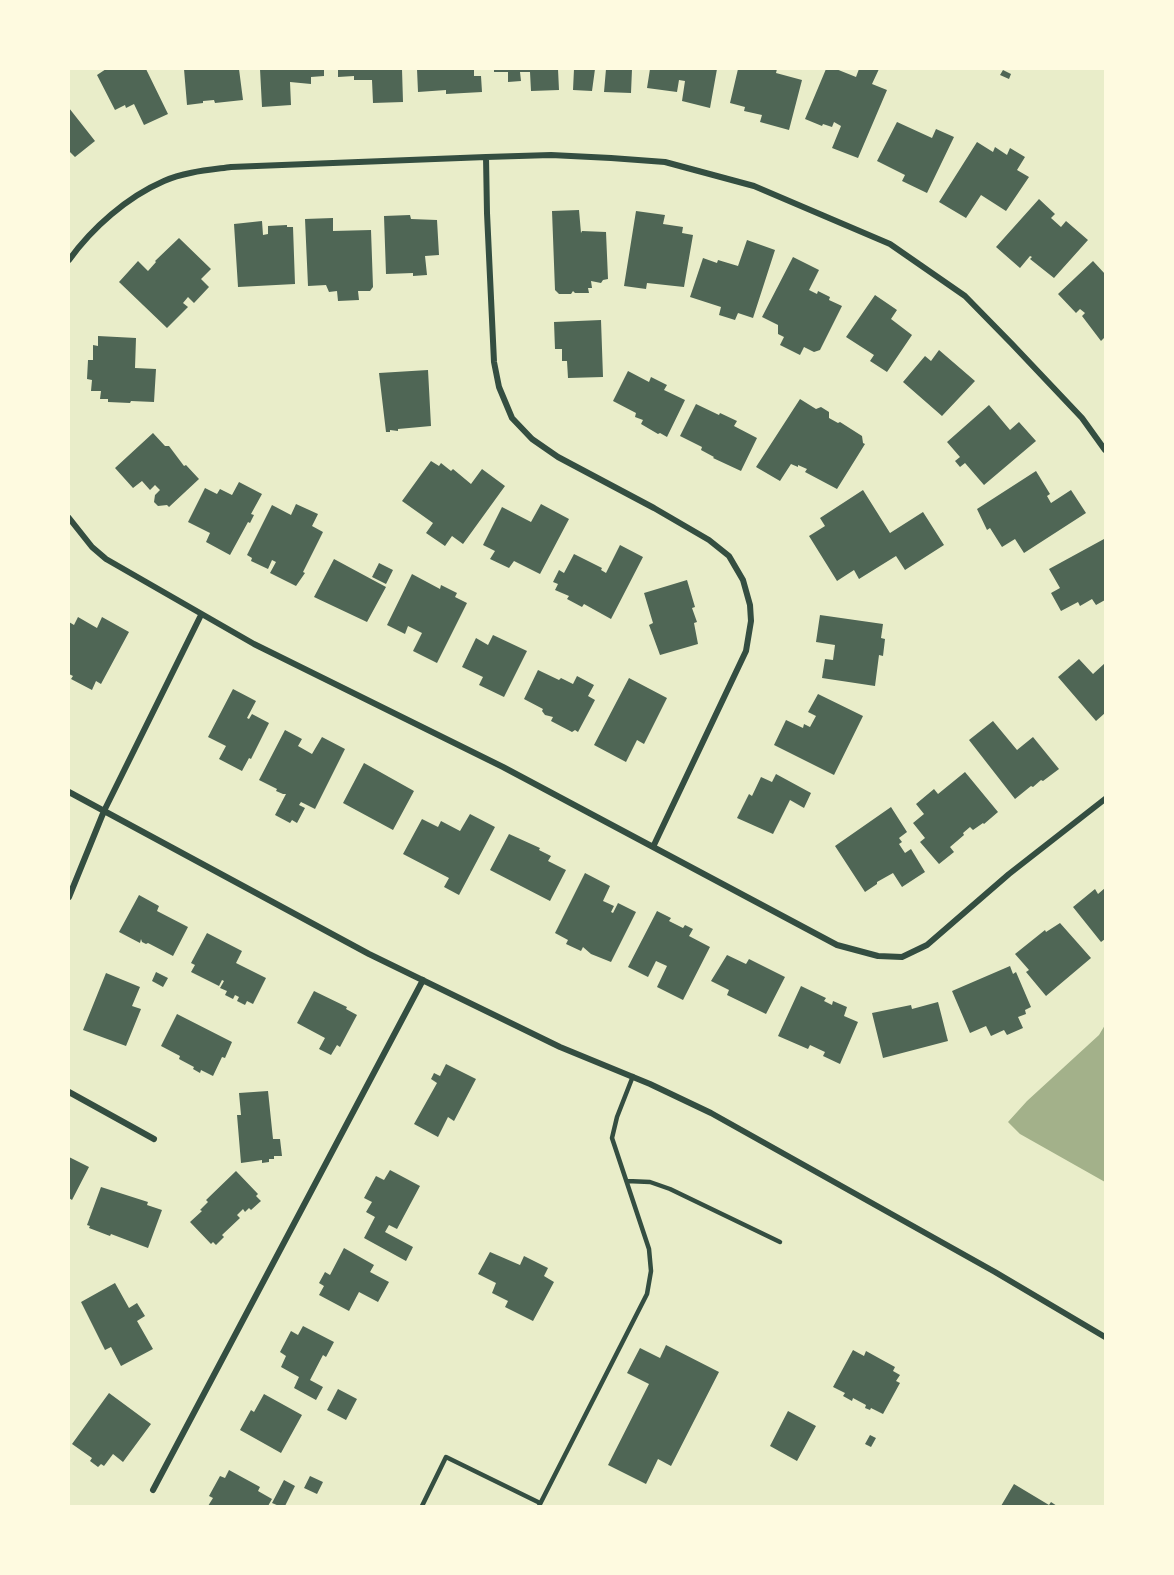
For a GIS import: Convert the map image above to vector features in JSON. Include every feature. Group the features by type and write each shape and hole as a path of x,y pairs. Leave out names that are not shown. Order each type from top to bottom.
{"street":[{"path":"69,260 80,245 105,221 134,198 164,180 195,172 231,167 551,155 665,162 754,186 890,244 965,296 1082,418 1105,450"},
{"path":"486,157 495,362 499,387 512,418 532,439 558,457 709,540 729,556 742,580 750,605 751,621 746,651 653,847"},
{"path":"69,518 92,547 106,559 201,615 254,644 503,767 837,945 878,956 902,957 927,945 1009,874 1105,800"},
{"path":"69,897 104,811 201,615"},
{"path":"69,792 369,954 550,1042 633,1076 711,1113 1105,1337"},
{"path":"153,1490 423,980"},
{"path":"69,1092 154,1139"}],"lane":[{"path":"422,1506 446,1457 539,1505 646,1294 651,1271 649,1249 612,1138 616,1117 633,1076"},
{"path":"627,1180 650,1182 670,1189 780,1242"}],"shaded area":[{"path":"1105,1025 1105,1182 1020,1134 1008,1122 1027,1101 1099,1035"}],"building":[{"path":"106,69 146,69 168,114 144,125 134,104 115,110 97,75"},
{"path":"184,69 239,69 243,100 215,103 214,100 187,105"},
{"path":"260,69 324,69 324,76 311,77 311,84 290,82 291,105 262,107"},
{"path":"338,69 402,69 403,102 373,103 372,80 354,80 354,76 338,77"},
{"path":"417,69 474,69 474,76 481,76 482,92 446,94 446,90 418,92"},
{"path":"494,69 558,69 559,90 531,91 530,72 520,72 521,81 508,82 508,72 494,72"},
{"path":"574,69 595,69 592,91 573,90"},
{"path":"606,69 632,69 631,93 604,92"},
{"path":"650,69 717,69 710,108 682,101 685,81 679,80 677,92 647,88"},
{"path":"738,69 777,69 776,73 802,80 789,130 760,122 762,115 744,111 745,107 730,103"},
{"path":"826,69 836,69 856,77 859,69 879,69 872,84 887,90 858,158 832,148 841,126 834,122 832,127 823,124 822,126 805,119"},
{"path":"1003,70 1011,74 1009,79 1000,75"},
{"path":"69,108 95,141 75,157 69,151"},
{"path":"897,122 932,138 936,129 954,137 927,193 902,181 905,175 877,161"},
{"path":"977,142 993,152 995,147 1007,155 1010,148 1025,157 1017,170 1029,177 1006,211 981,195 966,218 939,202"},
{"path":"1039,199 1055,214 1051,218 1061,227 1066,221 1088,240 1054,278 1030,259 1032,257 1030,256 1020,268 996,247"},
{"path":"579,210 581,233 582,231 606,232 608,279 601,283 591,281 592,288 588,288 589,293 573,291 571,294 559,294 555,290 552,211"},
{"path":"636,211 665,215 663,224 683,227 682,233 693,235 684,287 647,283 646,289 624,286"},
{"path":"410,215 411,219 437,220 439,255 425,256 427,275 386,274 384,216"},
{"path":"333,218 333,231 371,230 373,287 370,291 358,291 359,300 338,301 337,291 329,292 326,285 308,286 305,219"},
{"path":"262,221 263,235 268,234 268,226 293,227 295,284 238,287 234,224"},
{"path":"179,238 211,269 201,279 209,287 194,303 188,297 183,303 188,307 167,328 119,282 138,261 148,271"},
{"path":"747,240 775,250 753,318 738,313 735,320 719,315 721,307 690,297 703,258 738,266"},
{"path":"793,257 819,270 809,290 817,294 818,291 830,297 829,300 842,306 820,350 814,352 804,347 800,355 780,345 784,337 778,334 778,325 762,317"},
{"path":"1093,261 1105,274 1105,337 1101,341 1082,316 1085,313 1080,309 1076,313 1058,294"},
{"path":"875,295 897,310 891,319 912,335 887,372 870,361 874,355 846,337"},
{"path":"601,320 603,377 568,378 567,361 562,361 562,349 555,349 554,322"},
{"path":"98,336 136,338 135,368 156,369 154,402 108,402 108,399 100,399 101,391 91,391 92,380 87,379 88,360 93,360 93,345 98,346"},
{"path":"939,350 975,381 942,416 903,382 925,356 931,361"},
{"path":"428,370 431,426 386,432 379,373"},
{"path":"628,371 649,382 651,377 667,385 664,390 685,400 667,437 641,424 643,420 635,417 636,413 613,401"},
{"path":"800,399 816,409 821,407 829,412 829,418 862,436 865,444 837,489 805,472 807,469 798,465 798,467 791,464 780,481 756,467"},
{"path":"696,404 737,421 734,426 757,438 741,471 713,458 701,450 702,447 680,436"},
{"path":"989,405 1010,430 1019,422 1036,441 984,485 965,463 960,467 955,461 960,457 947,442"},
{"path":"153,433 165,446 169,446 184,466 186,465 199,479 169,507 167,505 158,506 154,502 155,495 160,490 155,485 150,490 142,481 133,488 115,468"},
{"path":"431,461 439,466 441,463 451,471 453,469 471,484 482,469 505,486 463,544 452,536 445,546 426,533 433,523 402,501"},
{"path":"1036,471 1050,494 1047,496 1051,503 1071,490 1086,513 1024,553 1015,539 1002,547 990,528 987,530 977,509"},
{"path":"239,482 262,494 251,514 254,515 250,523 248,522 230,555 206,542 210,533 188,522 205,488 217,494 220,489 232,495"},
{"path":"863,490 890,533 923,512 944,545 905,570 896,556 859,579 854,570 837,581 809,536 825,526 820,518"},
{"path":"296,504 318,514 312,526 323,532 303,572 305,573 296,586 270,573 276,562 272,560 268,569 251,561 252,558 247,555 272,505 291,515"},
{"path":"541,504 569,519 540,574 514,561 509,568 490,559 495,551 483,545 502,507 531,522"},
{"path":"1104,539 1105,600 1096,605 1092,599 1080,606 1078,602 1061,611 1051,593 1060,588 1049,569"},
{"path":"620,545 643,557 611,619 584,604 582,607 567,599 569,596 555,590 558,584 553,582 559,570 564,573 574,554 602,568 601,570 606,573"},
{"path":"334,559 386,587 367,622 314,597"},
{"path":"379,563 393,570 386,584 372,577"},
{"path":"412,574 440,589 441,585 457,593 455,597 467,603 437,663 413,651 422,633 408,626 405,634 387,625"},
{"path":"687,580 695,607 692,608 697,622 694,623 698,644 660,655 649,625 653,623 644,593"},
{"path":"820,615 883,624 881,638 885,639 883,656 879,655 875,686 822,678 825,659 833,660 835,645 816,642"},
{"path":"78,617 97,628 102,617 129,632 101,684 96,681 92,690 71,679 73,676 69,674 69,622 74,625"},
{"path":"493,635 527,651 504,697 479,685 483,677 462,667 476,638 488,645"},
{"path":"1079,659 1093,674 1105,663 1105,713 1096,721 1058,677"},
{"path":"538,670 573,684 577,676 594,685 588,696 595,700 578,732 575,730 572,732 551,721 553,717 545,715 543,709 524,699"},
{"path":"629,678 667,698 644,744 637,740 626,762 594,745"},
{"path":"233,689 256,701 247,718 249,719 252,714 269,723 251,759 249,758 242,771 219,759 226,746 208,737"},
{"path":"818,694 863,716 834,775 774,745 786,720 803,728 804,724 810,727 816,716 808,712"},
{"path":"993,721 1017,750 1033,737 1059,769 1015,799 969,740"},
{"path":"285,730 302,739 298,746 312,754 322,737 345,749 315,809 301,802 299,805 305,808 297,823 292,820 290,823 275,815 286,794 276,791 277,789 259,780"},
{"path":"364,763 414,791 393,830 343,803"},
{"path":"965,772 998,812 984,824 973,830 970,827 963,833 964,835 950,847 954,852 939,864 920,842 925,838 913,823 924,814 916,804 934,789 938,794"},
{"path":"776,774 811,793 804,808 790,800 773,834 737,818 749,794 752,796 761,777 772,782"},
{"path":"891,807 907,832 899,838 902,842 899,844 905,853 911,849 925,872 902,887 893,873 865,892 835,846"},
{"path":"470,814 495,827 459,895 444,887 449,878 403,854 422,819 438,827 441,821 460,831"},
{"path":"509,834 540,848 539,850 551,856 548,861 566,870 550,901 490,870"},
{"path":"585,873 610,886 603,901 614,906 611,912 613,913 618,903 636,912 611,962 591,954 583,947 581,951 566,944 568,940 555,933"},
{"path":"1105,888 1105,939 1101,942 1073,907 1095,889 1098,894"},
{"path":"139,895 159,906 157,911 188,927 173,956 142,942 141,939 140,943 119,932"},
{"path":"657,911 671,918 669,921 683,928 685,925 693,929 689,936 710,947 683,1000 657,987 667,966 656,961 648,977 628,967"},
{"path":"1060,923 1091,958 1046,996 1026,972 1029,970 1015,954 1045,930 1046,932"},
{"path":"207,933 242,951 236,963 266,978 253,1004 247,1001 245,1005 237,1001 239,997 235,995 233,999 225,995 227,991 220,988 224,981 222,980 219,986 191,972 195,965 191,963"},
{"path":"727,955 746,964 749,959 785,977 766,1014 727,995 729,990 711,981"},
{"path":"1010,966 1013,974 1016,972 1031,1007 1025,1010 1026,1014 1018,1017 1023,1028 1007,1035 1004,1030 991,1036 986,1026 970,1033 952,991"},
{"path":"156,972 168,978 163,987 152,981"},
{"path":"106,973 140,987 132,1006 141,1009 126,1046 83,1030"},
{"path":"801,986 826,998 824,1001 832,1005 833,1001 847,1007 844,1016 858,1022 840,1064 823,1056 825,1052 810,1045 808,1049 778,1036"},
{"path":"314,991 347,1007 346,1009 357,1015 340,1047 337,1045 331,1055 319,1049 325,1038 297,1023"},
{"path":"938,1002 948,1041 883,1058 872,1013 911,1005 912,1009"},
{"path":"177,1014 232,1042 213,1076 193,1069 194,1067 179,1059 180,1056 161,1046"},
{"path":"446,1064 476,1079 454,1121 448,1117 438,1137 414,1124 437,1083 431,1079 434,1073 440,1076"},
{"path":"268,1091 273,1139 280,1139 282,1156 274,1156 274,1159 269,1159 269,1162 262,1163 262,1160 241,1163 237,1115 241,1115 239,1093"},
{"path":"69,1157 89,1167 72,1200 69,1198"},
{"path":"390,1170 420,1186 397,1229 389,1225 385,1232 413,1247 406,1261 364,1238 375,1217 366,1212 372,1202 364,1198 376,1176 384,1180"},
{"path":"236,1171 258,1194 256,1196 261,1201 251,1210 249,1208 245,1212 243,1209 237,1215 240,1218 222,1235 224,1237 216,1245 213,1242 211,1244 190,1222 202,1211 200,1210 208,1202 206,1200"},
{"path":"101,1187 148,1202 147,1205 162,1210 148,1248 89,1228 90,1226 87,1225"},
{"path":"344,1248 374,1265 370,1272 389,1282 378,1302 359,1292 349,1311 319,1295 324,1286 319,1283 325,1272 330,1275"},
{"path":"490,1252 520,1265 524,1256 548,1268 544,1276 554,1282 533,1321 505,1307 508,1301 492,1293 496,1283 478,1274"},
{"path":"115,1283 129,1308 137,1303 145,1316 137,1321 153,1349 121,1366 111,1347 105,1350 81,1302"},
{"path":"303,1326 334,1342 326,1357 323,1355 310,1380 323,1387 316,1400 294,1388 299,1377 281,1367 286,1356 280,1352 291,1331 298,1335"},
{"path":"666,1345 719,1372 671,1466 658,1459 646,1484 608,1465 649,1384 627,1373 640,1348 660,1358"},
{"path":"853,1350 864,1356 866,1351 895,1367 893,1371 900,1375 896,1381 900,1383 883,1414 871,1408 870,1410 865,1408 866,1405 853,1398 852,1401 843,1396 845,1393 833,1387"},
{"path":"338,1389 357,1399 346,1420 327,1410"},
{"path":"109,1393 151,1424 123,1462 113,1454 104,1466 101,1464 98,1467 90,1461 92,1458 72,1444"},
{"path":"264,1394 302,1415 281,1453 240,1430 251,1410 254,1412"},
{"path":"788,1411 816,1426 797,1461 770,1446"},
{"path":"870,1435 876,1438 871,1447 865,1444"},
{"path":"229,1470 260,1487 258,1491 272,1499 268,1506 208,1506 213,1498 209,1496 220,1476 225,1478"},
{"path":"310,1476 323,1482 317,1494 304,1488"},
{"path":"284,1480 295,1486 285,1506 279,1506 272,1503"},
{"path":"1014,1484 1049,1505 1051,1502 1057,1506 1001,1506"}]}
